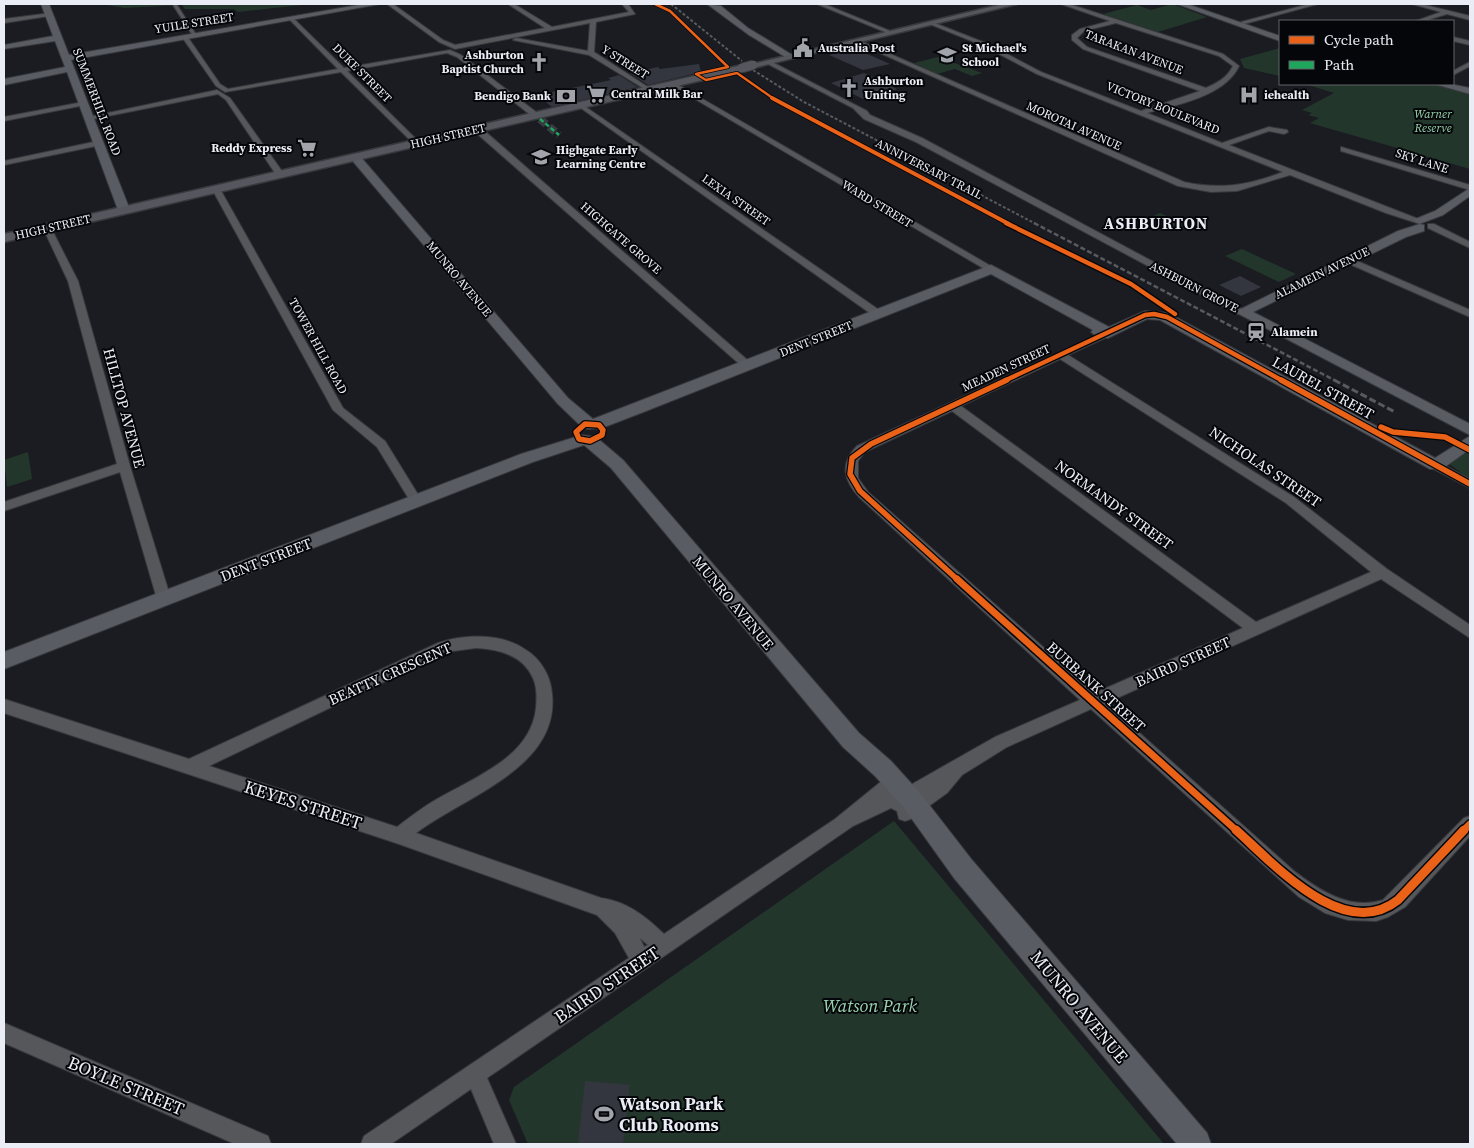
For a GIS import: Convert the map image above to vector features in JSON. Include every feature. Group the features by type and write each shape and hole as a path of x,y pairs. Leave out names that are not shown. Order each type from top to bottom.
{"main road":[{"name":"HIGH STREET","path":"4,238 1017,5"}],"street":[{"name":"SUMMERHILL ROAD","path":"45,4 124,210"},
{"name":"YUILE STREET","path":"65,57 378,4"},
{"path":"390,4 396,6 536,115"},
{"path":"88,118 634,12 625,4"},
{"path":"706,4 716,6 718,12 728,16 765,44 778,59"},
{"path":"820,4 892,33"},
{"path":"1064,4 1214,53 1233,62 1235,71 1207,91 1143,114"},
{"path":"1181,4 1279,39"},
{"path":"1244,22 1315,4"},
{"path":"1415,4 1470,18"},
{"path":"513,5 526,5"},
{"path":"513,5 552,29"},
{"path":"175,6 195,35"},
{"path":"1422,20 1448,12"},
{"path":"4,21 49,14"},
{"name":"DUKE STREET","path":"292,19 415,143"},
{"name":"Y STREET","path":"591,53 592,21"},
{"name":"TARAKAN AVENUE","path":"1117,21 1079,31 1075,34 1074,39 1085,48 1207,91"},
{"name":"Y STREET","path":"585,22 592,28"},
{"name":"VICTORY BOULEVARD","path":"934,24 992,47 1032,70 1389,211 1466,244"},
{"name":"Y STREET","path":"514,36 530,42"},
{"path":"184,37 280,174"},
{"path":"4,47 58,38"},
{"name":"Y STREET","path":"507,38 591,53 648,89"},
{"path":"1454,39 1470,43"},
{"name":"MOROTAI AVENUE","path":"856,41 1181,184 1210,190 1238,190 1255,186 1290,172"},
{"name":"ASHBURN GROVE","path":"778,59 784,69 867,117 887,124 992,180 1006,190 1025,198 1470,431"},
{"path":"1454,72 1470,64"},
{"path":"4,82 70,71"},
{"name":"WARD STREET","path":"673,84 991,270 1020,283 1106,334"},
{"path":"1443,85 1470,91"},
{"path":"4,119 83,104"},
{"name":"LEXIA STREET","path":"580,105 878,314"},
{"path":"1222,145 1270,127 1284,132"},
{"name":"HIGHGATE GROVE","path":"477,129 748,366"},
{"path":"4,163 98,143"},
{"name":"SKY LANE","path":"1344,149 1371,153 1470,189"},
{"name":"MUNRO AVENUE","path":"355,157 851,740 864,764 900,797 930,842 963,870 1196,1144"},
{"name":"TOWER HILL ROAD","path":"216,189 339,410 381,444 416,501"},
{"name":"ALAMEIN AVENUE","path":"1242,312 1418,225 1439,213 1470,189"},
{"name":"HILLTOP AVENUE","path":"46,228 74,280 124,466 164,599"},
{"path":"1348,260 1470,314"},
{"name":"DENT STREET","path":"7,663 164,599 528,458 642,408 991,270"},
{"name":"MEADEN STREET","path":"861,449 1145,315 1163,316"},
{"name":"LAUREL STREET","path":"1163,316 1470,484"},
{"name":"NICHOLAS STREET","path":"1060,355 1290,500 1382,573 1470,632"},
{"name":"NORMANDY STREET","path":"953,406 1256,630"},
{"path":"1432,463 1470,431"},
{"path":"1432,463 1470,441"},
{"name":"BURBANK STREET","path":"861,449 852,458 850,466 852,480 856,487 1305,891 1332,906 1364,913 1388,908 1398,900 1470,824"},
{"path":"4,507 124,466"},
{"name":"BAIRD STREET","path":"372,1144 841,825 900,797 941,787 959,768 1001,742 1382,573"},
{"name":"BEATTY CRESCENT","path":"188,768 443,647 468,642 494,644 505,646 524,656 536,669 546,696 543,720 530,745 510,765 427,814 399,836"},
{"name":"KEYES STREET","path":"4,706 399,836 601,907 622,911 634,919 662,947"},
{"name":"KEYES STREET","path":"601,907 624,928 634,944 640,963"},
{"name":"BOYLE STREET","path":"4,1033 252,1142"},
{"path":"475,1074 505,1144"}],"green space":[{"path":"100,4 311,4 238,12 234,9 185,9 182,5 125,8"},
{"path":"1172,4 1207,17 1158,32 1103,14 1137,5 1151,10"},
{"path":"1279,48 1279,76 1244,68 1240,59"},
{"path":"938,57 982,73 972,76 955,69 937,74 914,63"},
{"name":"Warner Reserve","path":"1308,85 1437,85 1470,93 1470,169 1310,123 1319,118 1308,115 1312,113 1302,110 1334,93"},
{"path":"1160,213 1189,226 1179,231 1151,217"},
{"path":"1242,249 1296,274 1279,282 1225,256"},
{"path":"1470,446 1470,479 1449,464"},
{"path":"28,452 32,479 7,487 4,460"},
{"name":"Watson Park","path":"894,821 1164,1144 528,1144 509,1100 514,1087"}],"building":[{"path":"856,49 890,64 863,70 829,55"},
{"path":"699,64 701,72 648,85 630,73 658,67 660,69"},
{"name":"Ashburton Uniting","path":"864,73 897,89 890,91 894,93 863,99 831,83"},
{"path":"619,75 638,87 552,107 537,95 611,80 608,78"},
{"path":"1240,276 1261,287 1241,296 1219,285"},
{"name":"Watson Park Club Rooms","path":"585,1081 630,1085 623,1144 578,1144"}],"tunnel":[{"path":"540,119 559,135"}],"railway":[{"path":"671,4 742,61"},
{"path":"753,70 804,102 1036,224"},
{"path":"1034,223 1336,381"},
{"path":"1334,380 1395,412"}],"marked path":[{"path":"540,119 559,135"}],"cycle path":[{"name":"ANNIVERSARY TRAIL","path":"655,4 670,11 728,67 696,74 706,80 737,73 779,103 1030,235 1131,284 1175,314"},
{"path":"1470,484 1167,317 1154,314 1145,315 871,444 852,458 850,469 850,474 856,487 864,495 1305,891 1332,906 1348,911 1376,912 1388,908 1398,900 1470,824"},
{"path":"585,424 599,425 603,430 602,435 590,441 579,439 576,432 585,424"},
{"path":"1381,427 1393,432 1445,437 1470,450"}],"place":[{"name":"Australia Post","path":"803,48"},
{"name":"St Michael's School","path":"947,55"},
{"name":"Ashburton Baptist Church","path":"539,62"},
{"name":"Ashburton Uniting","path":"849,88"},
{"name":"Central Milk Bar","path":"596,94"},
{"name":"iehealth","path":"1249,95"},
{"name":"Bendigo Bank","path":"566,96"},
{"name":"Reddy Express","path":"307,148"},
{"name":"Highgate Early Learning Centre","path":"541,157"},
{"name":"Alamein","path":"1256,332"},
{"name":"Watson Park Club Rooms","path":"604,1114"}],"district":[{"name":"ASHBURTON","path":"1156,223"}]}
